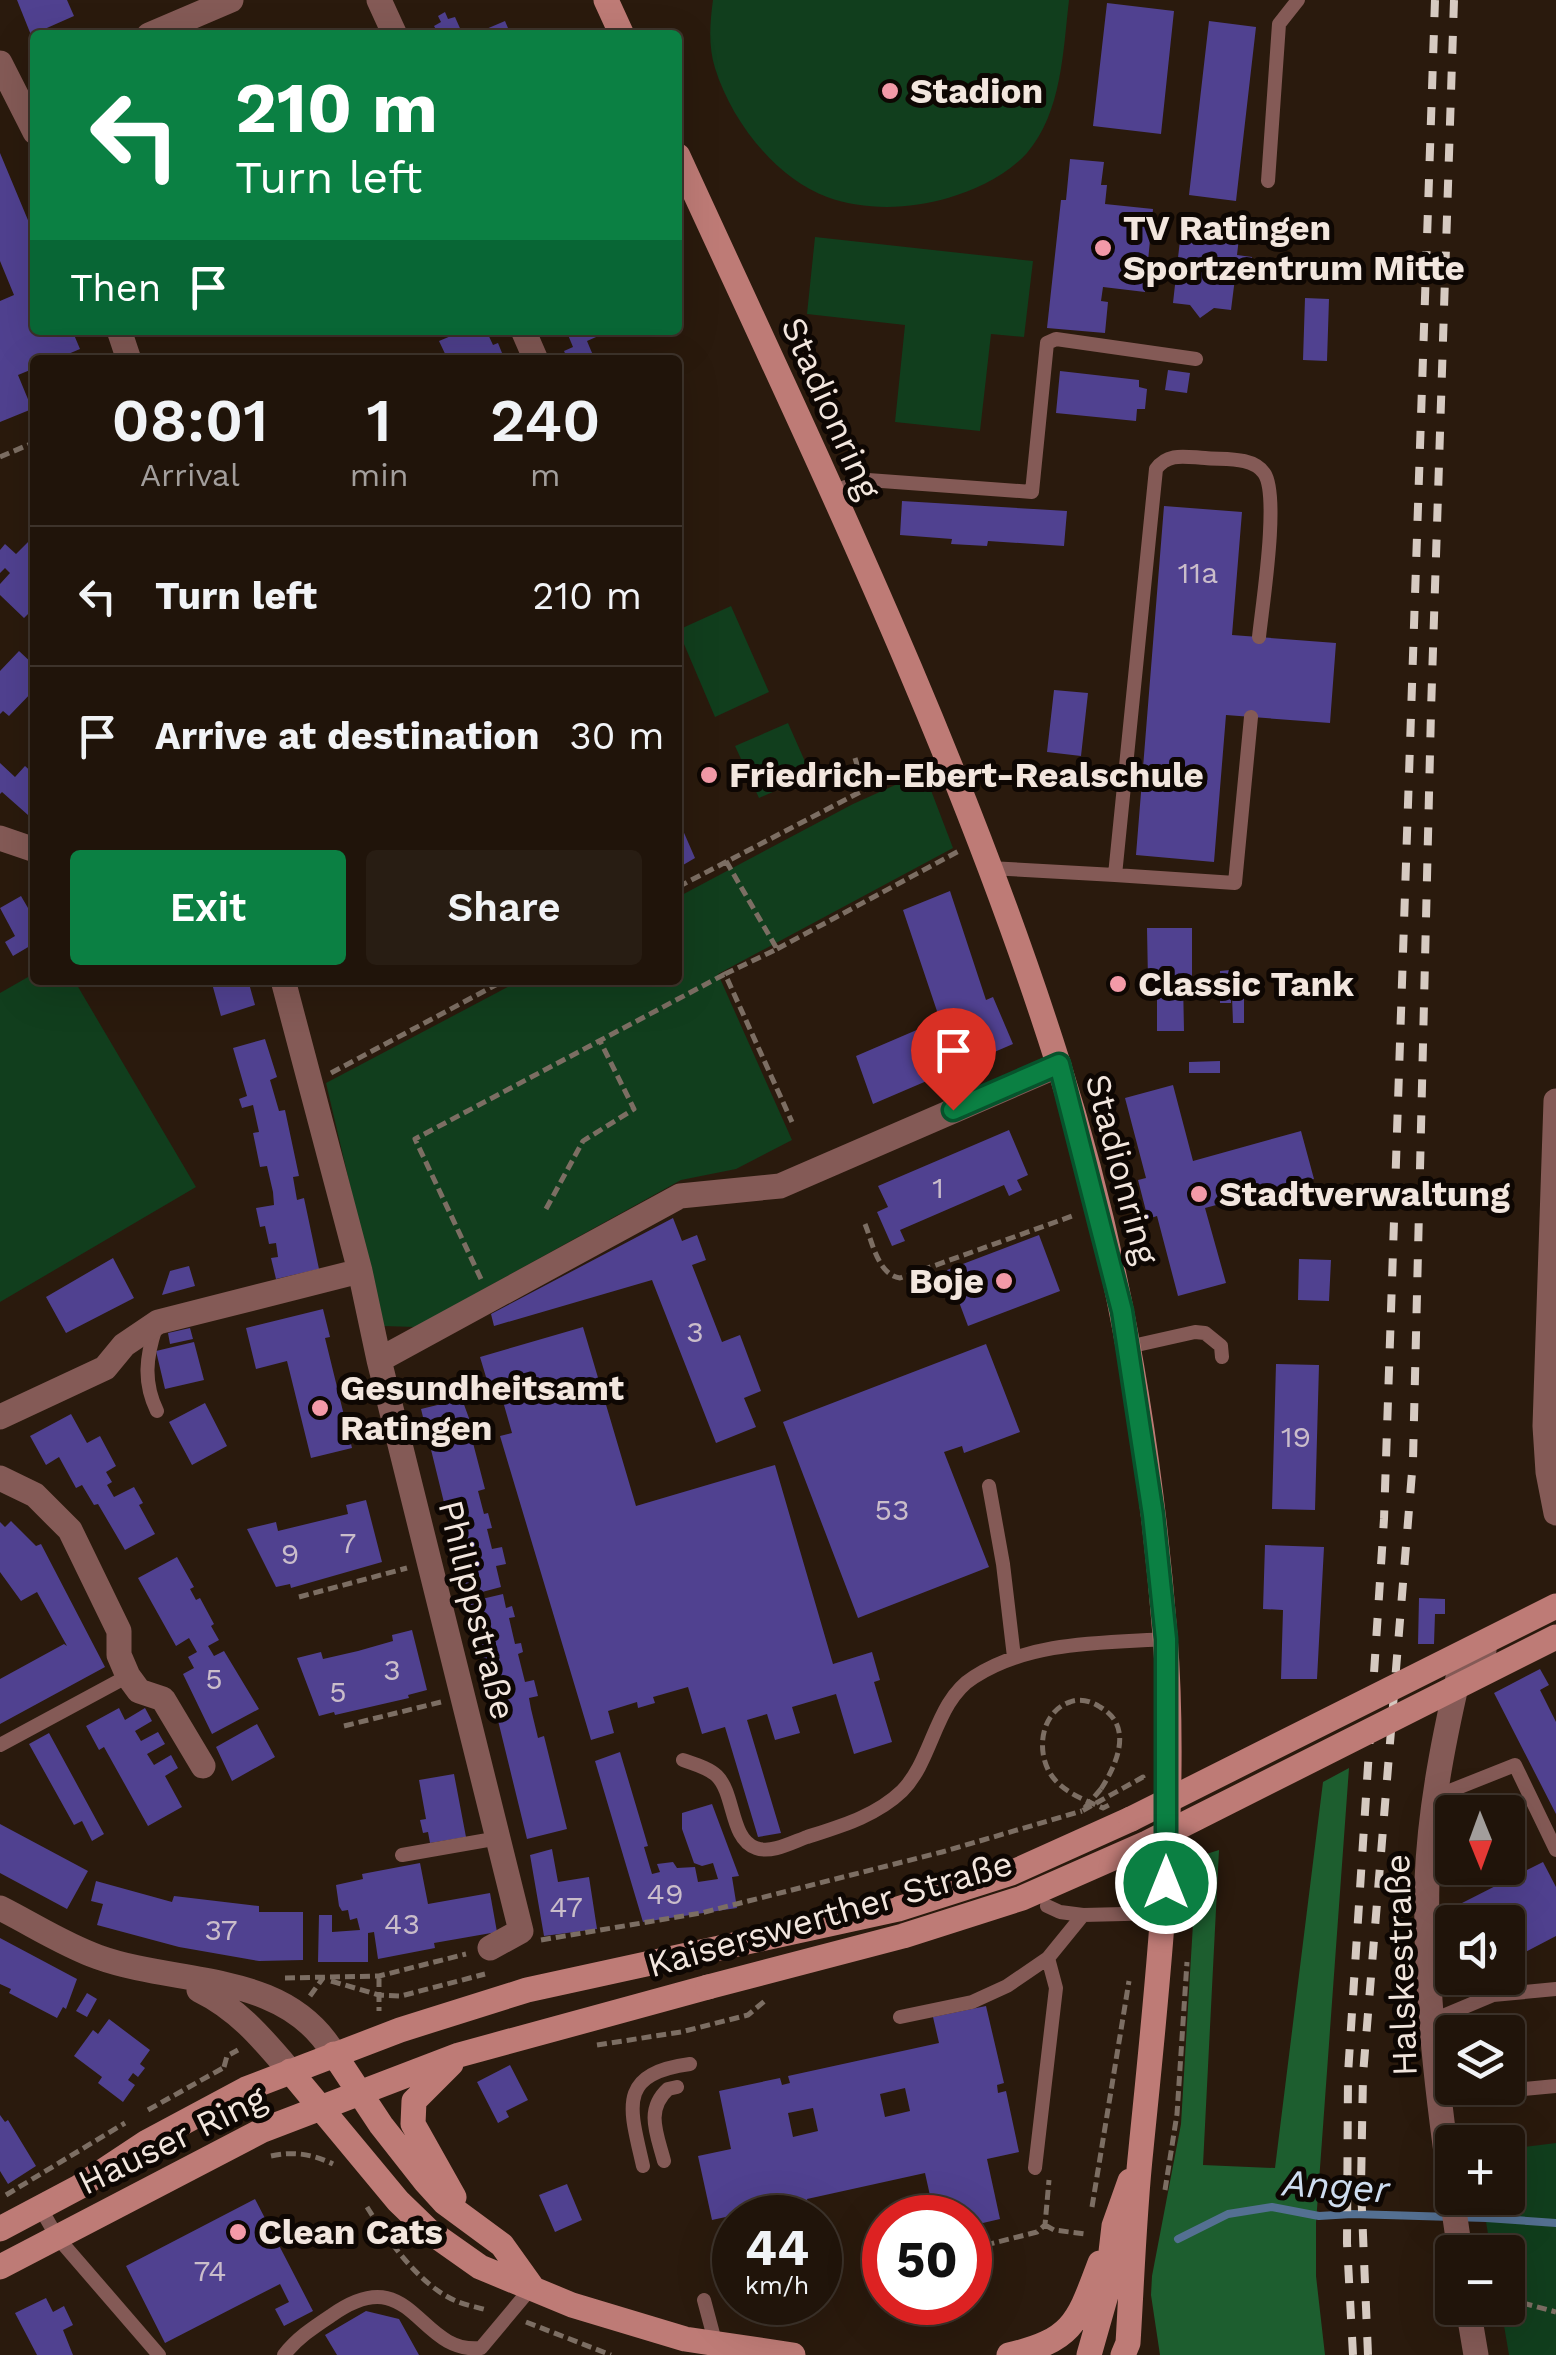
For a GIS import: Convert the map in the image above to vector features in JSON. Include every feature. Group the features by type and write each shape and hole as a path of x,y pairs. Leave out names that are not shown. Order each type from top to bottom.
{"main road":[{"path":"606,0 620,30"},
{"name":"Stadionring","path":"682,165 945,754 989,868 1059,1064 1122,1311 1153,1515 1166,1639 1165,1913 1140,2153 1128,2351"},
{"name":"Kaiserswerther Straße","path":"290,2071 527,1990 898,1909 1011,1873 1131,1819 1556,1606"},
{"name":"Kaiserswerther Straße","path":"320,2108 459,2055 903,1936 1022,1898 1147,1843 1556,1637"},
{"path":"334,2054 425,2182 502,2246 532,2287"},
{"path":"459,2055 414,2101 412,2124 464,2215"},
{"path":"290,2071 398,2201 429,2231 480,2267 572,2305 716,2346 793,2355"},
{"name":"Hauser Ring","path":"0,2230 147,2142 246,2088 290,2071"},
{"name":"Hauser Ring","path":"0,2267 263,2130 320,2108"},
{"name":"Stadionring","path":"1089,2355 1106,2295 1102,2221 1140,2153"},
{"path":"1010,2355 1034,2349 1074,2326 1102,2221"}],"street":[{"path":"161,30 231,0"},
{"path":"379,0 392,30"},
{"path":"0,63 30,121"},
{"path":"0,838 30,848"},
{"name":"Philippstraße","path":"284,985 360,1271 521,1931 490,1948"},
{"path":"379,1360 680,1196 780,1186 1059,1064"},
{"path":"1556,1101 1546,1426 1548,1472 1556,1513"},
{"path":"0,1418 105,1368 124,1345 158,1322 360,1271"},
{"path":"0,1478 35,1495 70,1530 119,1632 119,1655 128,1676 139,1691 163,1699 203,1766"},
{"name":"Halskestraße","path":"1436,1795 1442,1742 1462,1661 1556,1614"},
{"name":"Halskestraße","path":"1435,1806 1428,1878 1435,2055"},
{"path":"0,1908 97,1956 262,1992 298,2012 322,2032 334,2054"},
{"path":"167,1974 226,2003 252,2026 290,2071"},
{"path":"1471,2325 1476,2355"}],"lane":[{"path":"1268,181 1279,24 1298,0"},
{"path":"830,492 868,480 1032,492 1047,343 1056,338 1196,359"},
{"path":"1115,875 1156,469 1162,460 1174,456 1248,461 1264,473 1270,489 1271,513 1259,637"},
{"path":"989,868 1234,884 1251,717"},
{"path":"156,1411 149,1394 146,1356 158,1322"},
{"path":"1128,1347 1195,1332 1214,1338 1222,1357"},
{"path":"989,1486 1004,1564 1014,1657"},
{"path":"683,1760 716,1774 744,1840 754,1848 774,1848 855,1821 883,1806 905,1788 958,1688 1004,1660 1077,1645 1166,1639"},
{"path":"0,1746 128,1676"},
{"path":"1439,1795 1515,1766 1556,1850"},
{"path":"402,1855 499,1838"},
{"path":"1047,1906 1083,1915 1165,1913"},
{"path":"900,2017 990,1995 1048,1958 1083,1915"},
{"path":"1035,2168 1056,1988 1048,1958"},
{"path":"1431,2020 1492,1995 1556,1989"},
{"path":"643,2166 631,2111 636,2086 653,2072 690,2064"},
{"path":"1525,2089 1556,2086"},
{"path":"664,2161 654,2106 668,2088 677,2087"},
{"name":"Hauser Ring","path":"40,2209 57,2237 159,2355"},
{"path":"284,2355 294,2342 356,2299 375,2296 411,2311 446,2344 459,2350 482,2348 532,2287"},
{"path":"704,2300 716,2346"}],"path":[{"path":"0,457 30,444"},
{"path":"682,885 864,790 945,754"},
{"path":"855,758 864,790"},
{"path":"490,1300 415,1139 978,841"},
{"path":"726,861 777,949"},
{"path":"725,974 792,1122"},
{"path":"312,1084 496,985"},
{"path":"546,1208 583,1141 634,1110 600,1041"},
{"path":"864,1224 884,1269 900,1278 1096,1207"},
{"path":"299,1596 430,1562"},
{"path":"344,1726 463,1696"},
{"path":"1101,1790 1119,1754 1120,1735 1115,1721 1092,1702 1075,1700 1059,1706 1048,1718 1042,1754 1054,1780 1104,1808"},
{"path":"401,1996 379,1995 323,1978 379,1976 490,1948 702,1913 942,1852 1082,1811"},
{"path":"1102,2221 1130,1977"},
{"path":"146,2111 223,2068"},
{"path":"0,2198 131,2120"},
{"path":"992,2245 1025,2238 1046,2225 1050,2203 1048,2170 1035,2168"},
{"path":"1046,2225 1054,2230 1085,2234 1081,2251"},
{"path":"1525,2304 1556,2312"}],"green space":[{"name":"Stadion","path":"713,0 1069,0 1054,100 1039,137 1027,153 1001,175 969,191 933,202 888,207 842,202 808,188 773,162 758,145 732,107 715,68 710,43"},
{"path":"815,237 1033,261 1024,337 991,334 980,431 895,422 905,325 807,314"},
{"path":"731,606 769,692 715,717 682,639 682,628"},
{"path":"788,723 811,775 759,798 735,746"},
{"path":"924,772 953,848 718,974 792,1140 736,1169 681,1180 415,1327 383,1326 326,1083 512,985 682,985 682,895 853,804"},
{"path":"30,976 30,985 77,985 196,1187 0,1302 0,993"},
{"path":"1349,1768 1316,2223 1316,2276 1325,2355 1160,2355 1152,2276 1181,2124 1197,1857 1219,1850 1203,2165 1275,2168 1323,1782"},
{"path":"1556,2143 1556,2355 1509,2355 1504,2325 1525,2325 1525,2235 1488,2235 1485,2215 1525,2215 1525,2147"}],"building":[{"path":"17,0 67,0 74,16 30,32"},
{"path":"1107,3 1174,11 1161,134 1093,126"},
{"path":"445,12 448,19 455,17 461,30 436,30 434,26 441,22 438,16"},
{"path":"505,21 509,30 484,30"},
{"path":"1209,21 1256,27 1236,201 1189,195"},
{"path":"0,153 30,225 30,335 74,335 80,349 66,355 30,355 30,370 18,375 30,410 0,422 0,301 14,295 0,261"},
{"name":"TV Ratingen Sportzentrum Mitte","path":"1070,159 1104,162 1101,185 1107,185 1105,204 1153,209 1145,292 1103,287 1101,301 1108,302 1105,333 1047,328 1061,200 1066,200"},
{"path":"1182,222 1240,229 1237,255 1252,257 1251,272 1236,270 1231,310 1214,308 1200,318 1190,305 1173,303"},
{"path":"1305,298 1329,299 1327,361 1303,360"},
{"path":"488,335 502,353 446,355 439,341 451,336"},
{"path":"568,335 601,335 587,341 593,355 566,355 564,351 573,347"},
{"path":"1168,370 1190,373 1187,393 1165,390"},
{"path":"1060,371 1139,380 1139,387 1147,389 1145,409 1137,409 1136,421 1056,413"},
{"path":"902,501 1067,511 1064,546 988,541 987,546 951,544 952,539 900,535"},
{"path":"1164,506 1242,512 1232,635 1336,643 1330,723 1226,715 1214,862 1136,855"},
{"path":"30,542 30,612 24,618 0,595 0,584 10,573 5,568 0,573 0,550 5,544 16,554"},
{"path":"19,651 30,661 30,694 9,716 3,711 0,714 0,671"},
{"path":"1054,690 1088,693 1081,756 1047,752"},
{"path":"0,763 15,777 25,766 30,770 28,815 0,794"},
{"path":"682,828 695,858 682,866"},
{"path":"950,891 986,1000 993,997 1013,1044 873,1104 856,1056 940,1020 903,910"},
{"path":"21,896 30,911 30,946 13,956 5,942 15,936 0,908"},
{"path":"1147,928 1192,928 1192,980 1183,981 1184,1031 1157,1031 1157,981 1148,981"},
{"path":"1230,970 1231,1003 1220,1003 1220,971"},
{"path":"212,985 249,985 255,1005 221,1016"},
{"path":"1232,996 1244,996 1244,1023 1233,1023"},
{"path":"265,1039 277,1077 270,1080 279,1111 285,1110 299,1176 293,1177 297,1200 304,1198 319,1269 276,1279 271,1258 278,1257 276,1243 269,1244 256,1208 274,1205 273,1192 267,1166 260,1167 253,1133 259,1132 253,1105 242,1108 239,1099 247,1096 233,1048"},
{"path":"1220,1061 1220,1073 1189,1073 1189,1062"},
{"name":"Stadtverwaltung","path":"1173,1085 1193,1161 1301,1131 1314,1179 1205,1208 1226,1283 1178,1296 1157,1216 1148,1219 1138,1180 1146,1178 1125,1098"},
{"path":"1009,1130 1028,1175 1017,1180 1022,1190 1009,1196 1004,1185 900,1230 905,1241 892,1246 877,1212 888,1207 878,1186"},
{"path":"673,1218 682,1241 697,1235 706,1260 692,1265 722,1342 740,1335 761,1391 744,1398 756,1427 716,1443 652,1280 494,1326 491,1314"},
{"name":"Boje","path":"1039,1235 1060,1291 968,1326 947,1270"},
{"path":"113,1258 134,1298 66,1333 46,1297"},
{"path":"1299,1259 1331,1260 1329,1301 1298,1300"},
{"path":"189,1266 195,1286 162,1295 170,1271"},
{"name":"Gesundheitsamt Ratingen","path":"323,1309 330,1337 325,1338 352,1448 311,1458 287,1361 256,1369 246,1328"},
{"path":"583,1327 636,1506 775,1465 833,1664 872,1652 880,1680 874,1682 892,1742 854,1754 836,1694 792,1707 800,1733 775,1740 767,1714 747,1720 781,1833 758,1837 725,1727 702,1734 688,1687 653,1697 655,1703 638,1708 637,1702 608,1711 614,1733 591,1740 500,1436 512,1433 498,1384 489,1387 480,1357"},
{"path":"190,1328 193,1339 170,1344 168,1333"},
{"path":"194,1342 204,1380 165,1389 156,1351"},
{"path":"986,1344 1020,1432 964,1453 962,1446 944,1452 989,1567 858,1618 783,1422"},
{"path":"1276,1364 1319,1365 1315,1510 1272,1509"},
{"path":"462,1399 468,1425 473,1428 488,1419 494,1437 473,1443 485,1489 478,1491 492,1528 487,1529 492,1549 502,1547 506,1564 496,1566 501,1587 467,1596 421,1409"},
{"path":"205,1403 227,1446 192,1465 169,1422"},
{"path":"71,1414 87,1443 100,1436 116,1466 106,1472 112,1482 107,1485 114,1497 134,1487 155,1534 125,1550 98,1504 94,1505 82,1485 76,1488 59,1457 46,1465 30,1436"},
{"path":"366,1500 382,1562 291,1588 290,1584 276,1587 247,1529 276,1522 278,1531 348,1514 346,1505"},
{"path":"11,1521 36,1546 41,1544 105,1667 0,1724 0,1679 64,1644 67,1646 37,1592 21,1601 0,1572 0,1522 5,1527"},
{"path":"1265,1545 1324,1547 1317,1679 1281,1679 1283,1610 1263,1609"},
{"path":"177,1557 194,1587 190,1589 196,1600 200,1598 214,1624 211,1626 219,1640 208,1646 214,1656 224,1651 259,1709 212,1734 183,1674 194,1668 188,1657 197,1652 189,1638 176,1646 138,1578"},
{"path":"503,1594 506,1608 512,1606 515,1617 509,1618 515,1644 521,1643 523,1652 518,1654 525,1682 534,1680 538,1696 529,1698 531,1709 538,1738 544,1736 567,1829 527,1839 469,1602"},
{"path":"1419,1598 1445,1599 1445,1614 1435,1614 1434,1644 1418,1644"},
{"path":"412,1630 427,1690 408,1695 409,1698 319,1716 297,1658 321,1652 323,1659 358,1651 393,1641 392,1635"},
{"path":"1540,1669 1549,1685 1540,1690 1556,1722 1556,1814 1494,1693"},
{"path":"119,1708 125,1720 145,1708 152,1721 135,1731 141,1741 158,1732 165,1744 147,1754 154,1765 171,1755 178,1768 165,1776 182,1807 148,1826 104,1747 99,1750 86,1726"},
{"path":"257,1724 275,1757 232,1781 216,1747"},
{"path":"49,1733 104,1834 92,1841 82,1821 74,1825 29,1744"},
{"path":"620,1752 648,1846 644,1847 652,1874 660,1872 657,1864 673,1862 677,1868 695,1867 698,1882 718,1879 713,1863 694,1863 682,1829 682,1813 712,1804 739,1876 732,1877 737,1908 643,1922 595,1761"},
{"path":"454,1774 466,1837 430,1843 420,1820 426,1819 419,1780"},
{"path":"0,1824 88,1871 67,1909 0,1873"},
{"path":"552,1849 558,1882 589,1877 597,1929 544,1936 530,1855"},
{"path":"1543,1862 1556,1887 1556,1936 1525,1952 1525,1905 1462,1903 1498,1885 1525,1885 1525,1871"},
{"path":"420,1863 428,1904 490,1893 497,1932 434,1943 435,1948 378,1959 374,1932 368,1933 368,1962 318,1962 319,1915 332,1915 332,1932 360,1930 357,1918 350,1920 348,1910 342,1911 339,1906 336,1885 363,1879 362,1874"},
{"path":"96,1881 172,1902 174,1896 259,1906 259,1912 303,1912 303,1960 259,1961 179,1947 97,1925 103,1904 91,1901"},
{"path":"0,1938 77,1979 66,2009 63,2007 57,2018 9,1993 11,1989 0,1984"},
{"path":"87,1993 97,1999 87,2017 76,2011"},
{"path":"986,2006 1004,2083 997,2085 998,2093 1006,2091 1019,2152 987,2159 1000,2219 992,2221 992,2195 930,2195 925,2173 825,2195 712,2195 712,2220 698,2156 731,2149 719,2091 780,2078 782,2085 790,2083 788,2076 939,2043 933,2017","holes":["905,2088 910,2111 885,2117 880,2094","813,2108 818,2131 793,2137 788,2113"]},
{"path":"109,2019 150,2050 140,2064 145,2068 138,2077 133,2073 128,2080 135,2085 123,2102 98,2083 102,2077 74,2056 93,2030 98,2034"},
{"path":"510,2065 528,2100 506,2111 509,2117 498,2123 477,2082"},
{"path":"0,2115 5,2122 8,2120 36,2166 8,2184 0,2171"},
{"path":"567,2184 582,2220 555,2232 539,2195"},
{"path":"255,2199 313,2311 284,2326 275,2309 289,2302 280,2284 165,2343 126,2266"},
{"path":"46,2298 53,2312 64,2306 73,2325 63,2330 73,2355 37,2355 15,2313"},
{"path":"366,2311 399,2319 419,2355 337,2355 325,2335"}],"waterway":[{"name":"Anger","path":"1178,2239 1228,2214 1272,2207 1319,2216 1556,2223"}],"railway":[{"path":"1353,2355 1347,2243 1348,2074 1384,1519 1435,0"},
{"path":"1368,2355 1361,2187 1363,2075 1413,1460 1431,711 1454,0"}],"place":[{"name":"Stadion","path":"890,91"},
{"name":"TV Ratingen Sportzentrum Mitte","path":"1103,248"},
{"name":"Friedrich-Ebert-Realschule","path":"709,775"},
{"name":"Classic Tank","path":"1118,984"},
{"name":"Stadtverwaltung","path":"1199,1194"},
{"name":"Boje","path":"1004,1281"},
{"name":"Gesundheitsamt Ratingen","path":"320,1408"},
{"name":"Clean Cats","path":"238,2232"}],"route":[{"path":"953,1110 1059,1064 1122,1311 1153,1515 1166,1639 1166,1883"}]}
